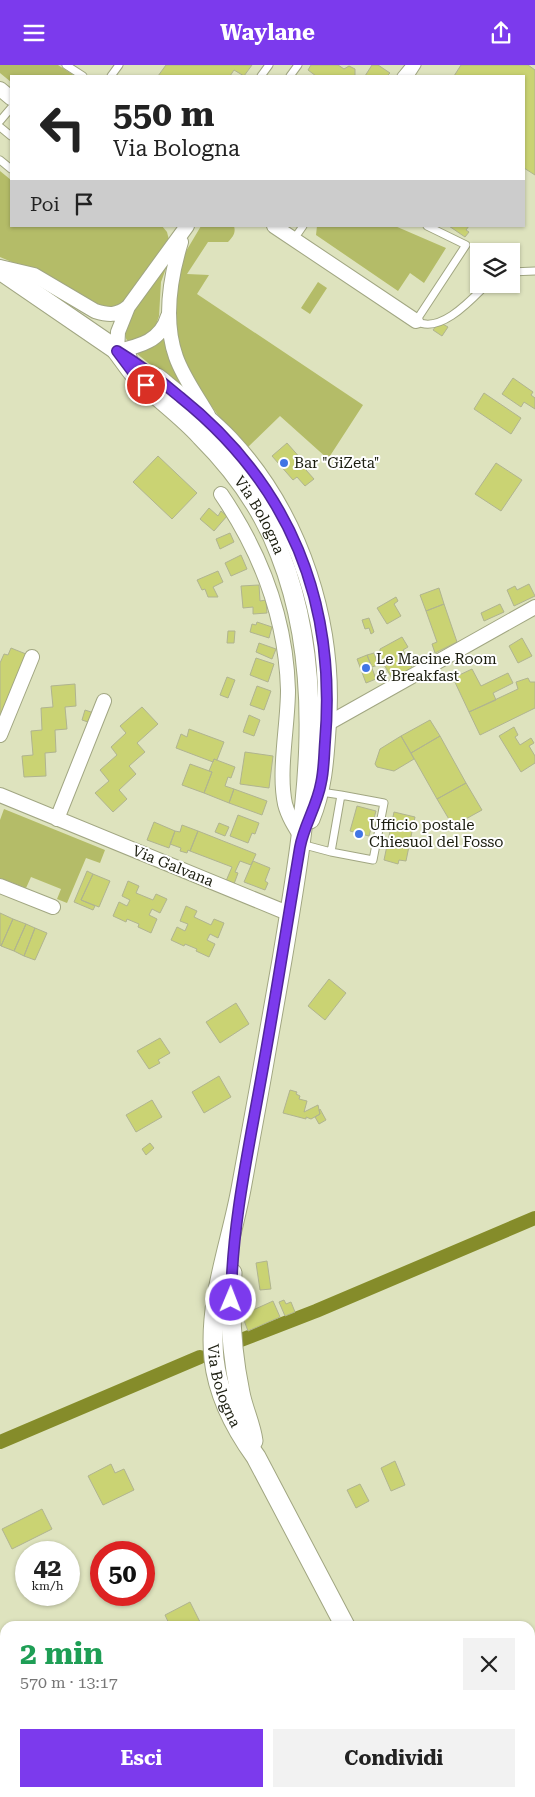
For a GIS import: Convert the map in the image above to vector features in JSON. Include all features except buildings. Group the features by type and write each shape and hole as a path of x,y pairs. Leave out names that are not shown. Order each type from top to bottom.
{"main road":[{"name":"Via Bologna","path":"0,268 117,351 142,366 215,427 229,441 263,483 290,530 304,563 317,608 325,650 328,694 318,724"},
{"name":"Via Bologna","path":"117,351 135,375 194,429 219,455 251,497 271,532 290,580 300,620 318,724 317,803 301,841 236,1220 231,1283 233,1350 240,1392 253,1437 256,1457 342,1621"}],"street":[{"path":"0,89 10,97"},
{"path":"276,227 416,321"},
{"path":"182,228 172,274 169,323 172,344 176,359 215,427"},
{"path":"0,268 34,275 66,295 105,315 122,313 182,228"},
{"path":"128,307 118,332 117,351 150,341 158,336 166,322 170,300"},
{"name":"Via Bologna","path":"221,494 240,522 257,555 269,585 279,620 286,660 288,691 283,779 285,803 301,841"},
{"path":"318,724 535,607"},
{"path":"0,735 32,657"},
{"path":"57,819 104,701"},
{"path":"283,779 316,785"},
{"name":"Via Galvana","path":"0,795 290,914"},
{"path":"0,886 53,907"}],"lane":[{"path":"66,65 81,75"},
{"path":"402,75 410,65"},
{"path":"0,121 10,109"},
{"path":"0,127 10,136"},
{"path":"0,160 10,168"},
{"path":"294,239 302,227"},
{"path":"429,227 466,245 416,321 427,325 443,320 466,304 478,293"},
{"path":"520,272 535,271"},
{"path":"301,841 330,852 373,860 384,803 341,795 316,785"},
{"path":"330,852 341,795"}],"green space":[{"path":"0,65 58,65 73,75 10,75 10,81 0,73"},
{"path":"0,171 10,179 10,227 163,227 167,232 169,240 124,305 100,309 28,269 0,257"},
{"path":"200,227 234,227 233,237 228,242 208,242 187,274 209,275 197,294 363,405 328,459 280,416 247,448 228,429 194,382 177,345 172,309 182,258"},
{"path":"317,227 397,227 446,248 424,283 410,273 398,291 316,235"},
{"path":"168,263 161,282 159,316 156,325 152,332 130,343 126,339 126,326 142,298"},
{"path":"318,282 327,288 310,314 301,308"},
{"path":"163,338 176,375 189,396 136,353 155,346"},
{"path":"4,809 105,850 100,863 86,858 67,903 57,899 61,889 31,877 26,888 0,878 0,820"}],"waterway":[{"path":"241,1340 316,1311 535,1218"},
{"path":"0,1442 200,1357"}],"place":[{"name":"Bar \"GiZeta\"","path":"284,463"},
{"name":"Le Macine Room & Breakfast","path":"366,668"},
{"name":"Ufficio postale Chiesuol del Fosso","path":"359,834"}],"route":[{"path":"146,385 135,375 117,351 142,366 215,427 229,441 263,483 282,514 304,563 317,608 325,650 328,718 322,782 317,803 300,844 290,914 236,1220 231,1300"}]}
